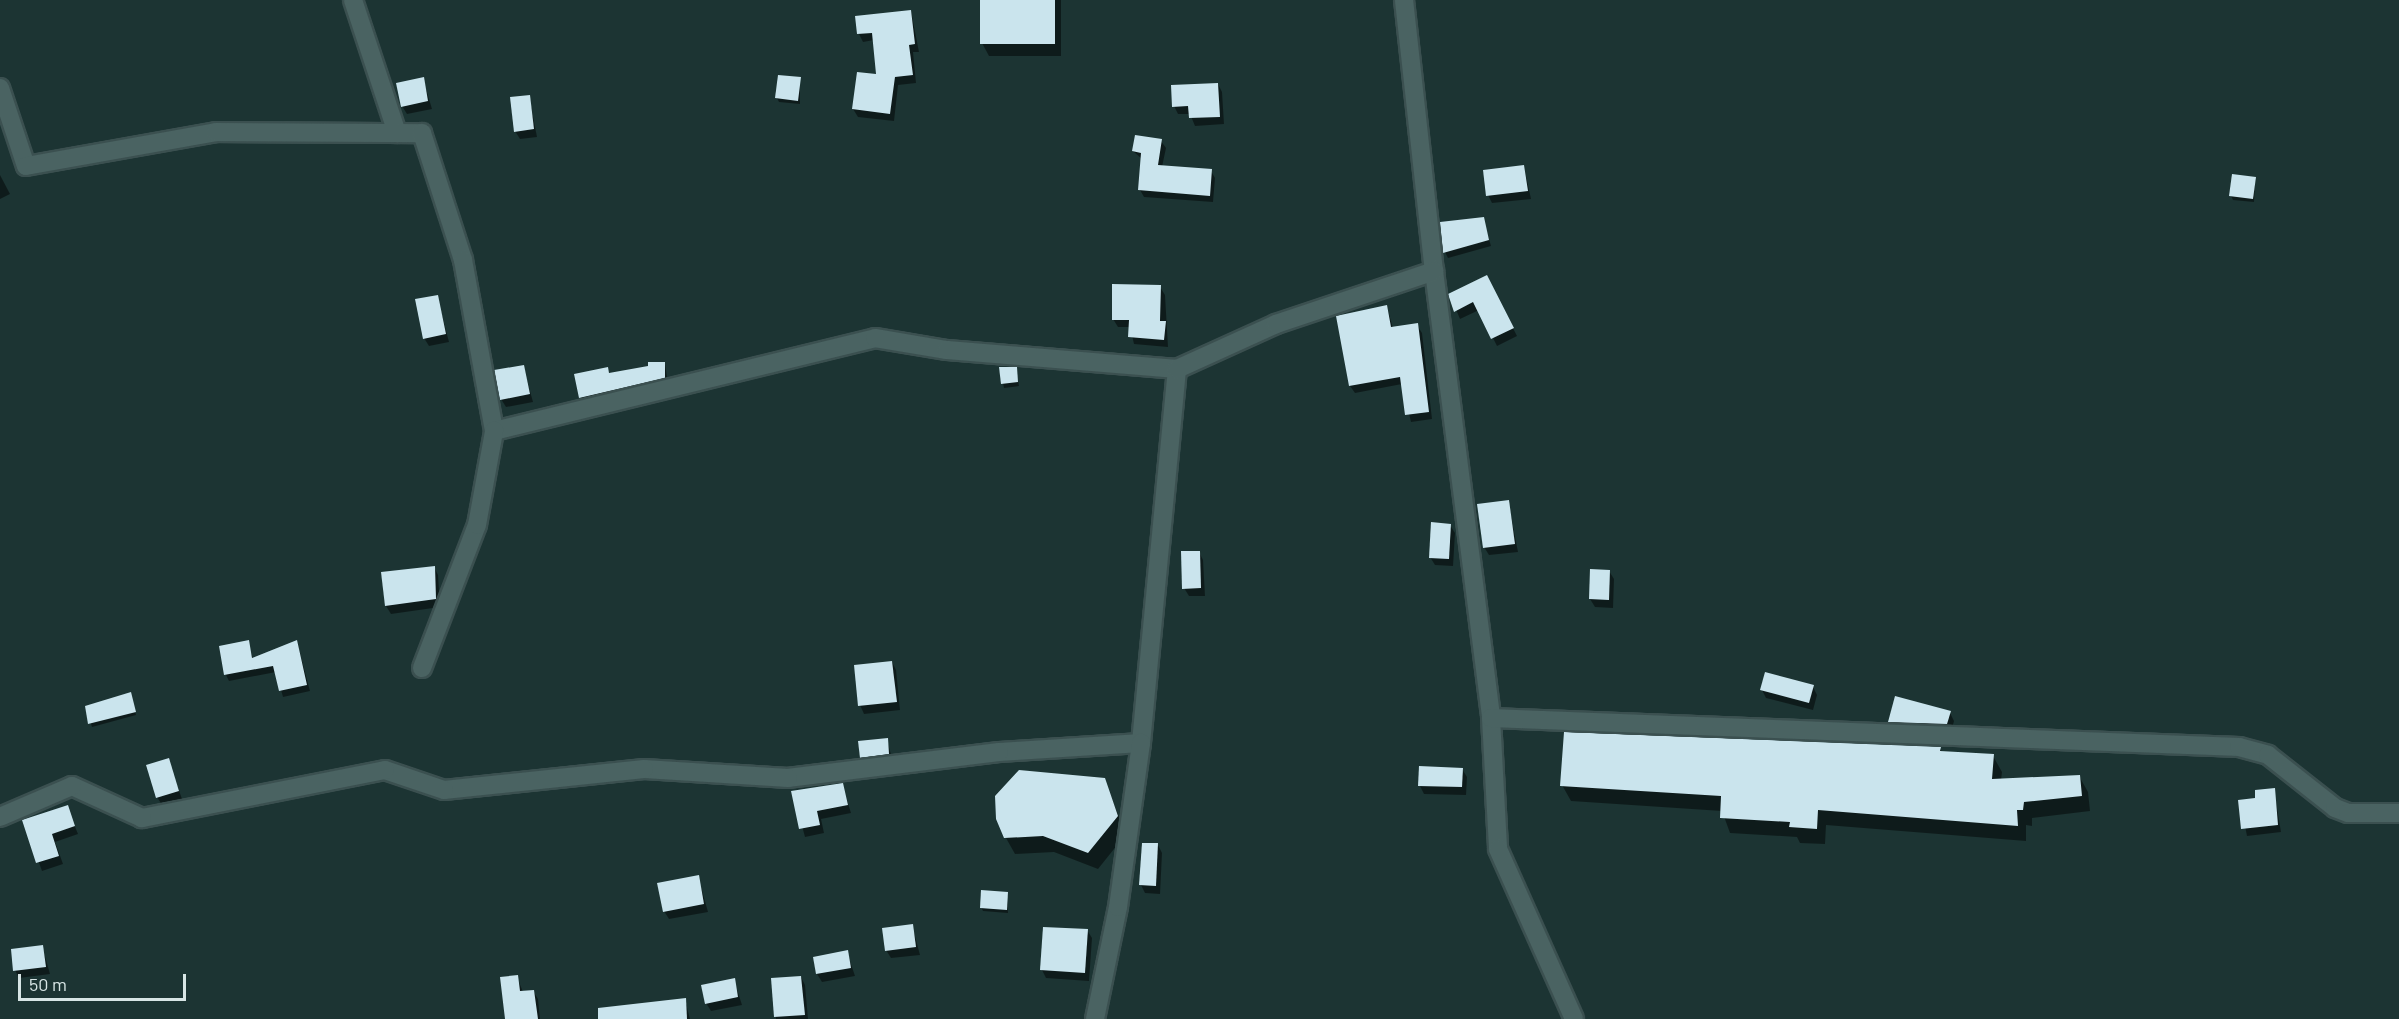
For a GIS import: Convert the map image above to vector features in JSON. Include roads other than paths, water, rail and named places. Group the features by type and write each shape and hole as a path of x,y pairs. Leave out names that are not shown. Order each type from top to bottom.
{"street":[{"path":"353,0 397,133"},
{"path":"1404,0 1434,271 1491,718 1498,849 1574,1019"},
{"path":"0,88 26,166 216,132 422,133 463,260 494,431 477,525 422,668"},
{"path":"494,431 875,338 947,350 1177,369 1276,324 1434,271"},
{"path":"1095,1019 1118,907 1141,744 1177,369"},
{"path":"1491,718 2239,747 2268,755 2335,808 2348,813 2399,813"},
{"path":"0,817 72,786 142,818 385,770 444,790 644,769 788,778 999,752 1141,744"}]}
